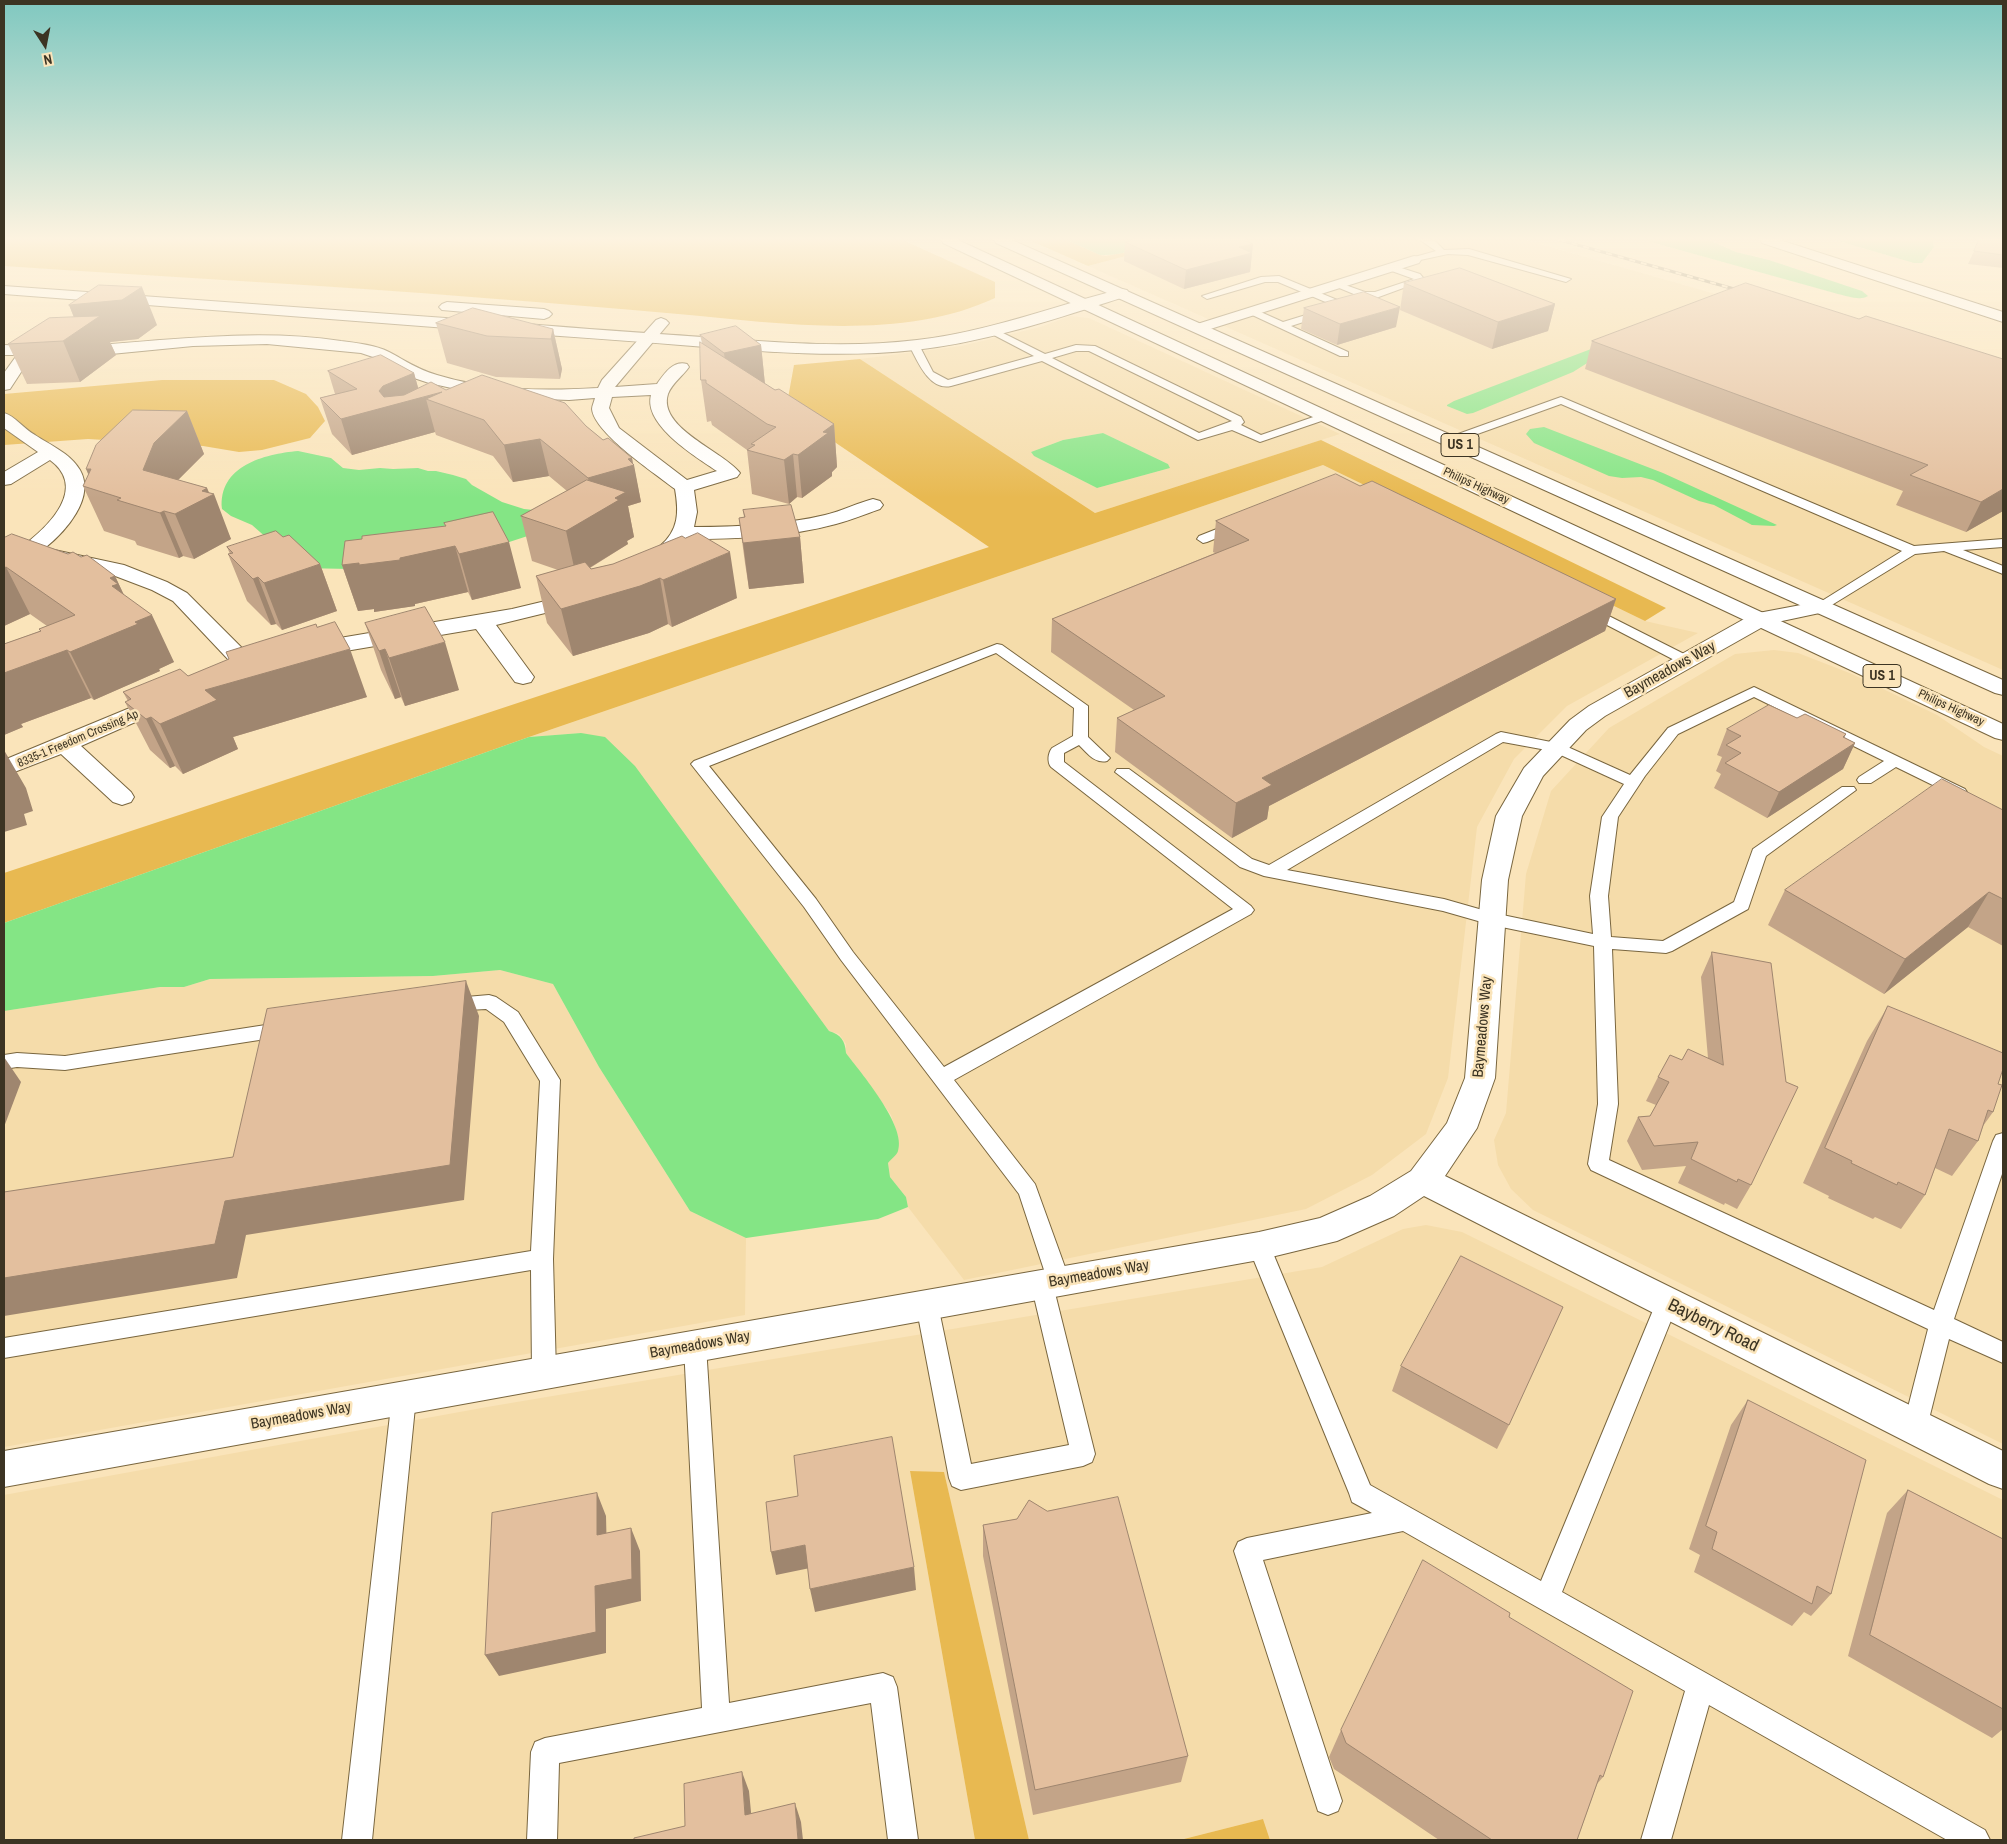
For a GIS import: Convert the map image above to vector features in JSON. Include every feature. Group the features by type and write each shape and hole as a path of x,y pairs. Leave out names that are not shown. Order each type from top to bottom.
{"street":[{"path":"482,326 646,326"},
{"path":"655,326 809,349 860,349 914,345 993,331 1010,326"},
{"path":"635,574 656,560 684,534 688,506 684,487 612,431 600,408 608,384 655,326"},
{"name":"Philips Highway","path":"1132,326 2003,733"},
{"name":"US 1","path":"1195,326 2003,688"},
{"path":"1199,328 1205,326"},
{"path":"906,330 914,345"},
{"path":"4,385 21,360 54,335"},
{"path":"4,350 30,352 101,350 228,339 267,339 338,345 382,355 408,371 471,390 530,395 662,389"},
{"path":"681,367 662,389 658,402 662,417 677,433 731,472 684,487"},
{"path":"455,400 471,390"},
{"path":"4,418 14,431 61,459 73,473 75,491 71,507 58,526 29,552 4,567"},
{"path":"4,480 49,452"},
{"path":"684,534 728,533 787,528 830,520 873,505"},
{"path":"4,549 98,563 139,577 169,591 180,598 249,668"},
{"path":"294,654 356,641 483,623 554,607 597,593"},
{"name":"Baymeadows Way","path":"4,1469 1259,1246 1325,1231 1382,1206 1423,1180 1461,1128 1480,1078 1495,880 1509,816 1533,773 1578,725 1597,711 1761,619 1822,607"},
{"path":"483,623 523,677"},
{"name":"8335-1 Freedom Crossing Ap","path":"4,769 65,745 180,694"},
{"path":"65,745 122,797"},
{"name":"Bayberry Road","path":"1423,1180 2003,1471"}],"lane":[{"path":"1285,326 1289,331 1344,354"},
{"path":"914,345 928,374 947,384 1042,357 1076,348 1091,348 1237,419 1238,422 1233,426 1198,436 1042,357 993,331"},
{"path":"1451,440 1561,400 1912,550"},
{"path":"1233,426 1260,439 1326,416"},
{"path":"1203,539 1246,522"},
{"path":"1822,607 1912,550 2003,543"},
{"path":"1944,547 2003,570"},
{"path":"1572,602 1687,661"},
{"path":"927,1305 961,1478 1083,1454 1051,1283 1028,1190 847,956 810,903 699,764 997,648 1081,706 1080,738 1102,758"},
{"path":"1973,799 1754,691 1673,731 1633,782 1610,817 1599,896 1603,942 1608,1104 1598,1164 2003,1353"},
{"path":"1270,872 1501,737 1556,747 1633,782"},
{"path":"941,1078 1245,910 1056,764 1057,751 1080,738"},
{"path":"1864,780 1895,761"},
{"path":"1123,772 1246,863 1270,872 1444,905 1492,919 1603,942 1666,947 1742,904 1759,853 1848,790"},
{"path":"432,1006 461,1002 488,1002 511,1017 550,1080 542,1259 544,1373"},
{"path":"4,1062 17,1060 65,1063 299,1027"},
{"path":"1915,1427 1941,1323 2003,1141"},
{"path":"1259,1246 1361,1493 1975,1840"},
{"path":"4,1348 542,1259"},
{"path":"1547,1598 1667,1303"},
{"path":"695,1346 716,1719"},
{"path":"357,1840 404,1397"},
{"path":"1328,1801 1247,1551 1405,1518"},
{"path":"1656,1840 1700,1686"},
{"path":"542,1840 545,1752 883,1687 903,1840"}],"shaded area":[{"path":"1043,326 1106,326 1340,434 1095,513 860,359 961,346","holes":["1103,433 1168,464 1170,468 1097,488 1034,456 1031,452 1063,440"]},
{"path":"1224,326 1828,326 2003,376 2003,670"},
{"path":"1652,326 1663,326 1592,360 1573,372 1473,413 1467,414 1447,406 1454,401"},
{"path":"860,359 1095,513 1321,440 1666,608 1645,621 1323,465 529,737 4,923 4,873 989,547 786,409 794,365"},
{"path":"162,380 274,380 306,394 318,407 325,421 310,438 262,450 239,452 203,446 88,439 4,445 4,394"},
{"path":"1544,427 1663,473 1777,525 1752,525 1714,505 1699,501 1653,480 1641,477 1622,478 1609,476 1534,443 1526,434 1530,429"},
{"path":"1103,433 1168,464 1170,468 1097,488 1034,456 1031,452 1063,440"},
{"path":"298,451 331,458 343,468 359,470 418,468 466,479 472,485 502,502 524,509 543,511 543,531 500,545 350,569 301,568 252,525 231,516 222,509 223,494 227,482 235,473 258,459"},
{"path":"1323,465 1645,621 1698,633 1567,706 1514,759 1477,827 1448,1078 1426,1134 1372,1175 1306,1209 964,1280 908,1207 906,1197 890,1177 888,1163 898,1150 898,1136 891,1115 846,1053 846,1044 839,1034 829,1031 581,733 529,737"},
{"path":"1774,650 1798,653 1852,674 1937,715 1984,747 2003,756 2003,1444 1533,1210 1511,1189 1498,1165 1494,1140 1506,1113 1526,874 1551,791 1609,728 1735,654"},
{"path":"581,733 605,737 635,766 829,1031 837,1034 842,1039 846,1053 881,1100 896,1128 899,1140 898,1151 888,1163 890,1177 906,1197 908,1207 878,1219 746,1238 690,1211 599,1067 553,984 500,970 433,976 210,979 184,987 160,987 4,1011 4,923 529,737"},
{"path":"500,970 553,984 599,1067 690,1211 746,1238 745,1315 4,1447 4,1011 160,987 184,987 210,979 433,976"},
{"path":"1426,1225 1462,1232 2003,1500 2003,1840 1270,1840 1263,1819 1180,1840 1029,1840 944,1473 910,1471 975,1840 4,1840 4,1495 487,1407 1322,1267 1403,1229"},
{"path":"910,1471 944,1472 1029,1840 975,1840"},
{"path":"1263,1819 1270,1840 1180,1840"}],"building":[{"path":"36,326 85,326 63,341 8,344"},
{"path":"448,326 542,326 553,329 551,339 487,336"},
{"path":"736,326 761,345 724,353 700,335"},
{"path":"1632,326 1898,326 2003,359 2003,489 1981,502 1910,475 1928,465 1592,341"},
{"path":"700,342 775,390 779,389 834,424 823,432 828,433 798,455 793,454 784,460 747,450 755,445 751,444 776,427 767,424 706,383 706,380 701,380"},
{"path":"381,355 414,373 383,386 379,391 384,397 404,395 431,382 446,390 482,375 565,403 586,426 603,440 608,438 632,458 628,459 634,465 588,478 540,439 504,445 484,420 426,399 442,392 341,419 320,398 357,389 328,371"},
{"path":"133,410 187,411 154,443 143,470 207,488 202,491 214,494 175,514 164,511 160,513 117,500 121,498 83,486 91,469 86,469 96,445"},
{"path":"1336,474 1360,486 1372,481 1616,599 1262,778 1272,785 1236,803 1117,718 1165,696 1052,619 1249,540 1216,521"},
{"path":"587,480 626,492 615,498 619,500 566,531 521,516"},
{"path":"791,505 800,537 743,543 739,518 745,517 743,510"},
{"path":"493,512 509,542 459,554 455,546 400,558 400,560 342,565 345,541 362,539 362,536 446,526 444,523"},
{"path":"276,531 283,537 289,535 320,564 264,583 258,577 253,579 228,554 233,553 227,547"},
{"path":"698,533 730,552 663,580 660,578 640,586 561,609 536,576 585,562 591,569 613,564 682,536 685,538"},
{"path":"12,534 68,554 73,552 81,557 87,555 115,576 110,578 118,584 112,586 152,615 135,622 138,624 70,652 67,650 4,673 4,644 41,631 39,629 75,615 6,567 4,568 4,538"},
{"path":"425,607 445,642 389,658 385,649 379,651 365,623"},
{"path":"335,622 350,649 205,690 217,700 160,724 151,717 146,719 125,702 131,699 123,692 180,669 188,676 229,659 226,652 316,624 317,627"},
{"path":"1769,705 1797,718 1805,714 1846,734 1843,737 1855,743 1779,792 1725,763 1741,753 1726,745 1741,736 1727,729"},
{"path":"1942,779 2003,810 2003,899 1989,892 1905,959 1785,890"},
{"path":"1712,952 1771,963 1786,1082 1798,1087 1751,1185 1738,1179 1737,1182 1691,1159 1698,1142 1654,1146 1638,1117 1650,1116 1669,1082 1658,1077 1670,1055 1682,1060 1688,1049 1723,1065"},
{"path":"466,981 450,1165 225,1201 215,1244 4,1278 4,1192 233,1157 267,1009"},
{"path":"1888,1006 2003,1053 2003,1069 1998,1084 2002,1085 1993,1112 1988,1110 1978,1141 1949,1129 1925,1195 1898,1182 1897,1185 1825,1148"},
{"path":"1461,1256 1563,1307 1509,1425 1401,1366"},
{"path":"1748,1400 1866,1460 1831,1594 1817,1586 1812,1604 1712,1549 1717,1532 1706,1526"},
{"path":"892,1437 914,1567 810,1589 805,1545 771,1552 766,1502 798,1496 794,1456"},
{"path":"1908,1490 2003,1539 2003,1709 1870,1635"},
{"path":"597,1493 597,1535 631,1528 632,1579 595,1586 596,1632 485,1655 492,1513"},
{"path":"1118,1497 1188,1756 1035,1790 983,1525 1017,1519 1029,1500 1047,1511"},
{"path":"1423,1560 1510,1613 1509,1617 1633,1691 1603,1777 1600,1775 1577,1840 1492,1840 1346,1743 1341,1730"},
{"path":"742,1772 745,1815 795,1803 798,1840 634,1840 634,1838 685,1826 684,1784"}]}
